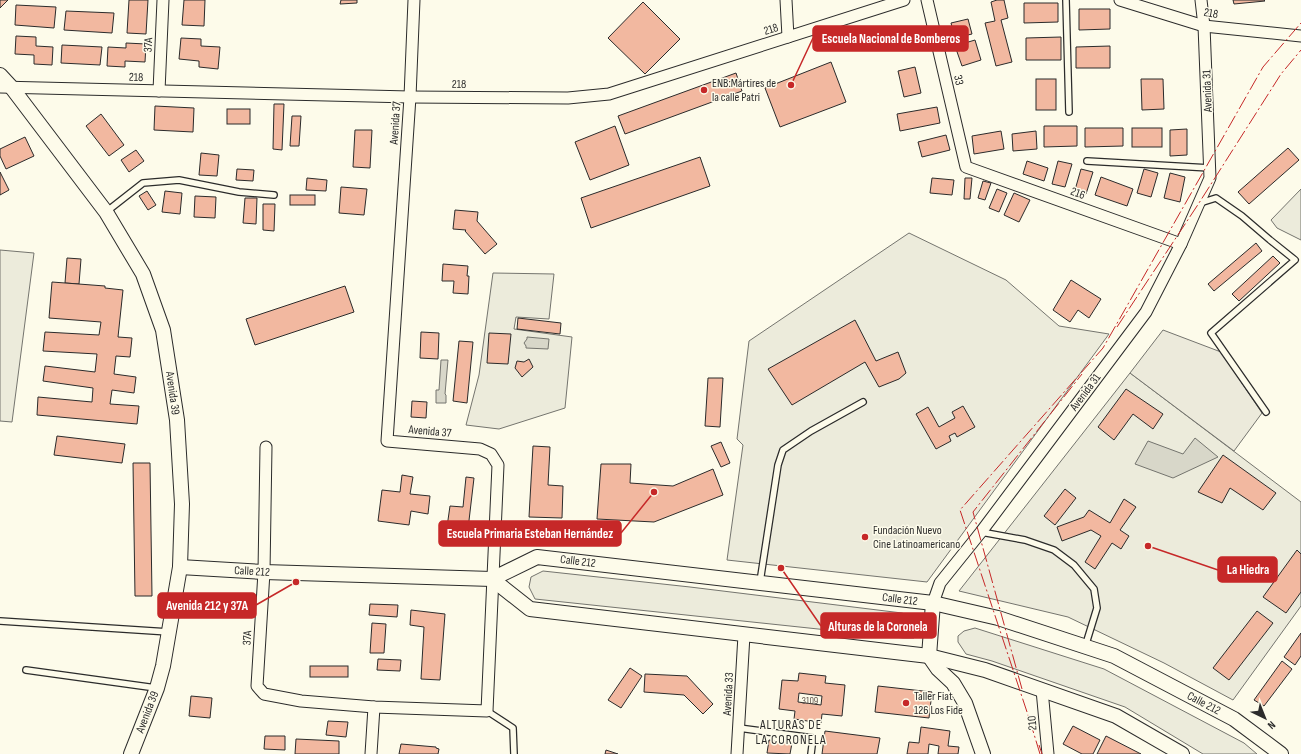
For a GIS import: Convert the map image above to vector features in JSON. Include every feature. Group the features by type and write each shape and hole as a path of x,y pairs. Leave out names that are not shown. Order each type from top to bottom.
{"street":[{"name":"37A","path":"159,91 163,0"},
{"name":"Avenida 37","path":"414,0 410,97 387,441 480,449 491,454 498,464 487,711"},
{"path":"786,0 788,37"},
{"name":"218","path":"6,87 410,97 568,98 610,94 904,0"},
{"name":"33","path":"927,0 966,167"},
{"name":"218","path":"1120,0 1204,26 1301,36"},
{"name":"Avenida 31","path":"929,656 934,603 940,583 981,532 1146,312 1181,244 1210,178 1202,0"},
{"name":"Avenida 39","path":"0,75 6,87 106,212 143,274 163,330 177,420 182,504 180,567 163,666 157,688 131,754"},
{"name":"216","path":"966,167 1181,244"},
{"name":"37A","path":"266,447 264,572 257,686 264,694 301,701 374,707"},
{"name":"Calle 212","path":"180,567 264,572 492,579 537,557 934,603 998,618 1114,656 1234,719 1281,754"},
{"path":"492,579 530,609 929,656 985,670 1116,716 1182,754"},
{"name":"Avenida 33","path":"738,754 744,635"},
{"path":"929,656 938,669 953,683 965,703 983,754"},
{"name":"210","path":"1042,690 1048,754"},
{"path":"371,754 374,707 487,711"}],"lane":[{"path":"1066,0 1069,112"},
{"path":"1087,162 1210,168"},
{"path":"106,212 143,183 179,180 239,192 274,195"},
{"path":"1199,203 1216,198 1242,216 1295,260 1211,333 1266,412"},
{"path":"760,583 778,466 784,450 811,431 863,402"},
{"path":"981,532 1025,540 1054,550 1074,564 1094,589 1097,608 1085,647"},
{"path":"0,621 169,632"},
{"path":"26,670 157,688"},
{"path":"487,711 513,728 514,754"},
{"path":"739,728 813,738 811,754"}],"shaded area":[{"path":"1301,189 1301,240 1277,228 1271,220"},
{"path":"909,233 1006,280 1059,326 1109,334 927,582 727,560 743,445 737,439 749,341"},
{"path":"0,250 34,253 12,422 0,421"},
{"path":"493,273 554,274 549,319 516,317 514,329 572,337 565,408 499,429 466,425 479,375"},
{"path":"1163,330 1221,352 1262,413 1234,451 1130,373"},
{"path":"527,337 549,339 548,349 526,348 524,343"},
{"path":"441,360 448,360 445,394 446,403 436,403 436,390 439,390"},
{"path":"1130,373 1301,502 1301,606 1233,700 1164,663 1068,617 959,591"},
{"path":"1195,438 1218,457 1173,478 1135,464 1148,441 1183,454"},
{"path":"543,571 902,613 915,618 919,631 914,638 903,638 535,599 529,587 531,577"},
{"path":"975,628 1104,669 1244,743 1257,754 1203,754 1125,707 992,661 966,654 958,642 958,636 964,631"}],"building":[{"path":"0,0 8,0 0,8"},
{"path":"129,0 148,0 146,34 127,33"},
{"path":"184,0 205,0 204,26 182,25"},
{"path":"341,0 357,0 357,3 340,4"},
{"path":"1004,0 1008,18 1001,20 1012,62 996,66 985,23 995,21 991,2"},
{"path":"1233,0 1264,0 1265,1 1234,4"},
{"path":"643,2 680,39 645,74 608,38"},
{"path":"1024,3 1058,3 1058,22 1024,23"},
{"path":"16,5 56,7 54,28 15,25"},
{"path":"1079,9 1110,9 1110,29 1079,30"},
{"path":"66,11 114,13 112,33 64,30"},
{"path":"968,19 972,34 955,38 951,23"},
{"path":"16,36 36,37 36,46 53,47 52,65 34,64 34,55 15,54"},
{"path":"1061,37 1061,60 1026,60 1026,38"},
{"path":"181,38 201,39 201,46 220,47 218,69 199,67 199,61 179,59"},
{"path":"975,40 981,60 962,66 955,46"},
{"path":"126,43 146,44 145,62 125,61 125,67 107,66 108,47 126,48"},
{"path":"62,45 102,47 100,65 61,63"},
{"path":"1110,46 1110,68 1076,68 1076,47"},
{"path":"831,62 846,102 780,127 765,88"},
{"path":"915,67 921,93 904,97 898,71"},
{"path":"736,73 742,91 625,134 618,116"},
{"path":"1036,79 1056,79 1056,110 1036,110"},
{"path":"1141,79 1163,79 1164,109 1142,110"},
{"path":"274,104 284,104 282,150 273,149"},
{"path":"155,106 194,108 193,132 154,130"},
{"path":"937,107 940,123 900,131 897,114"},
{"path":"227,109 250,109 250,124 227,124"},
{"path":"101,114 124,145 109,156 86,126"},
{"path":"292,116 301,116 299,146 290,146"},
{"path":"615,126 629,165 590,180 575,142"},
{"path":"1044,126 1077,126 1077,146 1044,147"},
{"path":"1085,128 1123,128 1123,146 1085,147"},
{"path":"1132,128 1162,128 1162,147 1132,147"},
{"path":"1187,129 1187,155 1170,156 1170,130"},
{"path":"355,130 372,130 370,168 353,167"},
{"path":"1001,131 1004,149 974,154 972,136"},
{"path":"1036,131 1037,149 1013,151 1012,134"},
{"path":"946,135 950,150 922,157 918,142"},
{"path":"25,137 34,156 6,169 0,156 0,149"},
{"path":"1288,148 1299,160 1249,204 1238,192"},
{"path":"136,150 144,161 129,172 121,160"},
{"path":"201,153 219,155 217,176 199,175"},
{"path":"700,157 710,186 591,228 581,198"},
{"path":"1027,161 1048,168 1044,181 1023,174"},
{"path":"1058,161 1072,164 1065,187 1052,184"},
{"path":"237,169 254,170 253,181 236,180"},
{"path":"1081,169 1093,172 1086,194 1075,190"},
{"path":"1144,169 1158,173 1151,197 1137,193"},
{"path":"0,172 9,190 0,195"},
{"path":"1170,173 1185,177 1180,202 1164,198"},
{"path":"1101,177 1133,189 1127,206 1095,195"},
{"path":"307,178 327,180 326,191 306,190"},
{"path":"932,178 954,180 952,195 930,193"},
{"path":"965,178 972,178 970,199 964,199"},
{"path":"983,181 991,183 985,200 978,198"},
{"path":"341,187 367,189 364,215 339,213"},
{"path":"997,189 1007,193 999,212 989,208"},
{"path":"147,191 156,205 148,210 139,196"},
{"path":"165,191 182,193 180,214 162,212"},
{"path":"1014,193 1030,200 1019,222 1004,215"},
{"path":"290,195 315,195 315,205 290,205"},
{"path":"195,196 216,197 215,218 194,217"},
{"path":"245,198 257,198 256,224 243,223"},
{"path":"263,204 275,204 274,231 263,230"},
{"path":"455,210 478,212 477,221 497,244 485,254 465,231 466,230 453,229"},
{"path":"1256,243 1262,251 1214,291 1208,284"},
{"path":"1273,256 1280,263 1239,301 1232,294"},
{"path":"67,258 81,259 79,284 65,283"},
{"path":"443,264 468,266 468,294 453,293 454,281 442,281"},
{"path":"1071,280 1101,299 1089,318 1078,310 1070,322 1053,310"},
{"path":"52,282 105,286 105,288 123,290 118,337 132,338 130,357 116,356 114,374 136,377 134,393 112,390 110,404 139,406 137,424 37,415 38,397 92,402 93,388 43,381 45,366 95,372 97,354 43,351 45,332 99,335 101,322 49,318"},
{"path":"345,286 354,312 255,345 246,319"},
{"path":"518,318 561,323 560,334 517,329"},
{"path":"855,320 876,361 898,352 906,373 899,379 879,387 865,362 792,405 768,369"},
{"path":"421,332 439,333 438,359 420,358"},
{"path":"489,333 511,334 508,364 487,363"},
{"path":"459,341 473,342 467,403 453,401"},
{"path":"529,359 533,367 522,377 515,368 517,361 524,362"},
{"path":"708,378 723,378 720,427 705,426"},
{"path":"1126,389 1163,414 1153,429 1133,414 1114,440 1098,427"},
{"path":"412,401 427,402 426,418 411,417"},
{"path":"963,406 975,427 957,437 955,433 949,436 951,441 936,449 916,414 928,407 939,427 955,418 952,412"},
{"path":"57,436 125,444 122,463 54,455"},
{"path":"721,442 730,463 721,467 711,446"},
{"path":"533,446 550,447 548,485 563,486 562,518 529,517"},
{"path":"1223,455 1276,493 1263,510 1230,488 1222,503 1198,492"},
{"path":"133,463 150,463 152,596 135,596"},
{"path":"601,464 631,464 630,483 673,486 713,469 723,495 654,522 597,519"},
{"path":"402,475 413,477 410,494 430,496 428,514 411,511 409,525 378,521 382,490 400,492"},
{"path":"466,477 474,478 468,529 447,527 450,506 463,507"},
{"path":"1065,489 1076,498 1055,525 1044,516"},
{"path":"1124,499 1136,507 1120,530 1129,536 1121,549 1112,543 1095,569 1085,562 1101,536 1091,530 1062,541 1057,527 1084,517 1089,510 1110,523"},
{"path":"1297,550 1301,554 1301,592 1286,613 1263,597"},
{"path":"370,604 398,605 397,617 369,615"},
{"path":"411,610 445,614 440,680 421,679 424,627 410,625"},
{"path":"1257,611 1273,623 1229,680 1213,668"},
{"path":"372,623 386,624 384,653 370,653"},
{"path":"1301,633 1301,656 1295,665 1284,657"},
{"path":"378,659 401,660 400,671 377,670"},
{"path":"1282,661 1292,669 1264,706 1254,700"},
{"path":"310,666 348,666 348,677 310,677"},
{"path":"630,668 642,676 621,708 608,700"},
{"path":"799,673 826,676 825,683 845,685 842,716 822,714 821,723 794,719 795,711 779,709 782,680 798,681","holes":["799,693 822,696 821,705 798,702"]},
{"path":"645,674 687,676 713,704 703,714 684,695 644,692"},
{"path":"878,686 932,692 929,718 875,712"},
{"path":"191,696 212,698 210,718 189,716"},
{"path":"328,721 348,722 346,737 326,735"},
{"path":"1073,726 1100,740 1093,754 1082,754 1063,744"},
{"path":"921,727 950,731 948,746 959,747 958,754 938,754 939,746 929,744 928,754 907,754 909,742 919,743"},
{"path":"825,731 880,738 877,754 822,754"},
{"path":"265,736 285,736 285,750 264,749"},
{"path":"1106,736 1141,754 1097,754"},
{"path":"296,739 339,741 339,754 295,754"},
{"path":"769,740 792,743 790,754 767,753"},
{"path":"401,744 436,747 439,749 438,754 399,754"},
{"path":"606,750 618,754 605,754"}],"power":[{"path":"1040,754 960,510 1103,348 1263,67 1301,23"},
{"path":"1117,327 1199,203 1281,74 1301,50"},
{"path":"1022,689 973,512 1082,374"},
{"path":"1039,745 1042,754"}],"place":[{"name":"Escuela Nacional de Bomberos","path":"791,85"},
{"name":"ENB:Mártires de la calle Patri","path":"704,90"},
{"name":"Escuela Primaria Esteban Hernández","path":"654,492"},
{"name":"Fundación Nuevo Cine Latinoamericano","path":"865,537"},
{"name":"La Hiedra","path":"1148,546"},
{"name":"Alturas de la Coronela","path":"781,568"},
{"name":"Avenida 212 y 37A","path":"296,582"},
{"name":"Taller Fiat 126 Los Fide","path":"906,703"}],"district":[{"name":"ALTURAS DE LA CORONELA","path":"791,732"}]}
